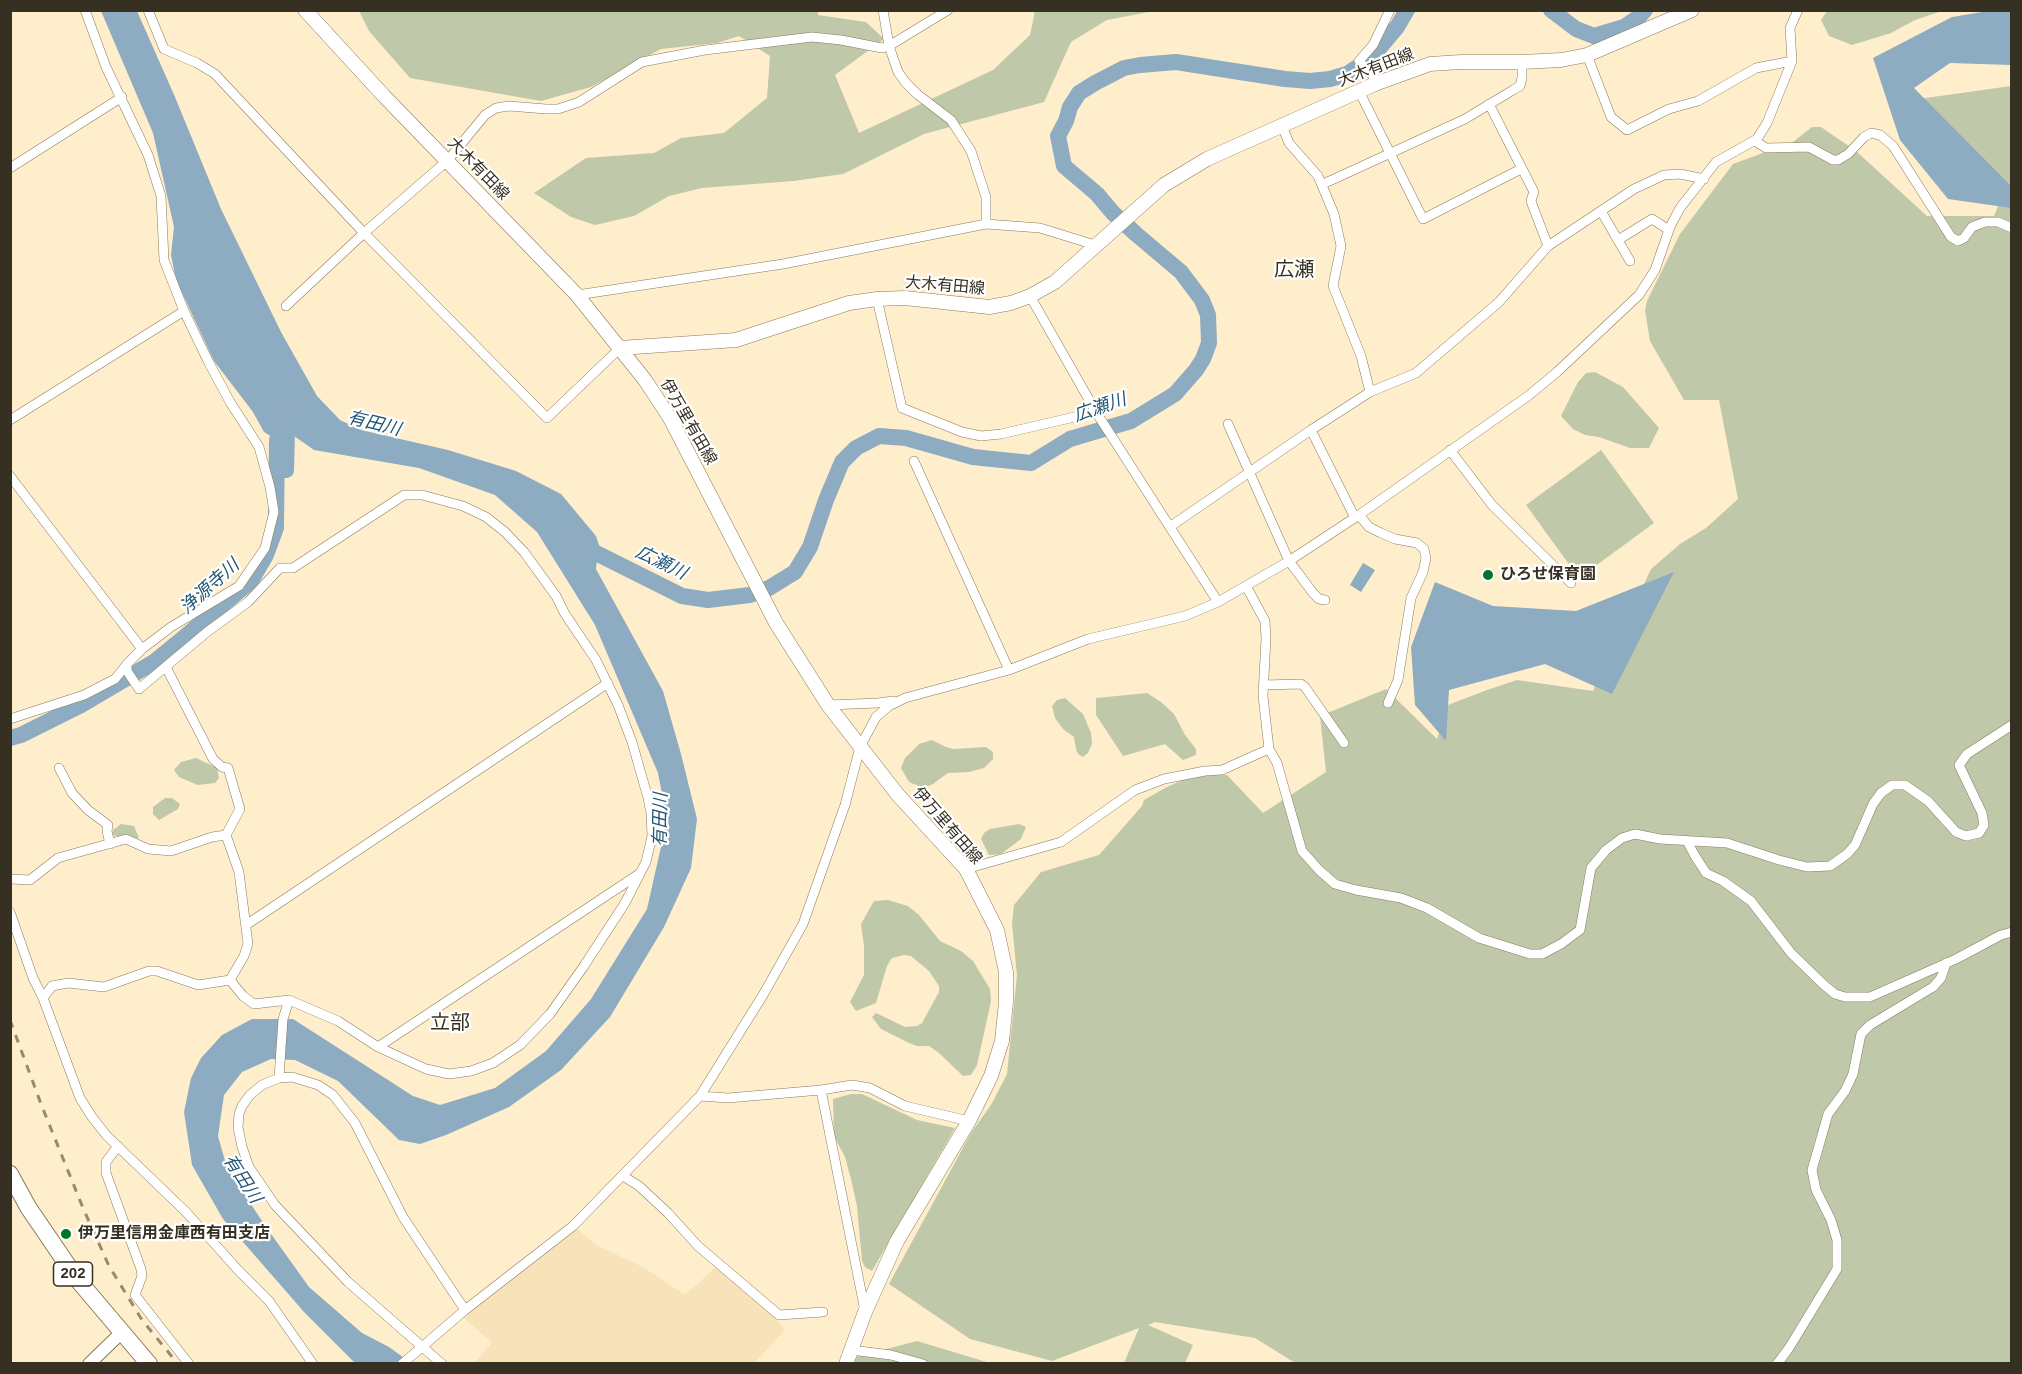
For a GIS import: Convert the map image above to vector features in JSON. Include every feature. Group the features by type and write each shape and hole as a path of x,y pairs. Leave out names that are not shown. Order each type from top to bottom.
{"highway":[{"name":"202","path":"10,1174 28,1207 71,1270 149,1364"}],"main road":[{"name":"大木有田線","path":"308,11 384,96 577,295 620,348 736,340 849,303 877,299 905,298 989,307 1011,303 1030,296 1055,282 1164,185 1207,159 1359,91 1375,81 1430,64 1561,60 1587,55 1692,10"},
{"name":"伊万里有田線","path":"620,348 670,418 776,623 828,705 898,795 966,869 997,930 1006,972 1006,1002 1002,1041 991,1076 969,1121 897,1242 865,1311 848,1357"}],"street":[{"path":"10,719 84,695 115,680 142,649 171,627 238,586 265,548 274,512 259,447 230,402 184,311 164,260 161,196 148,155 106,67 85,10"},
{"path":"148,10 164,49 197,63 215,74 364,232 548,418 620,348"},
{"path":"883,10 889,46 898,72 917,94 951,120 971,151 986,197 987,224"},
{"path":"286,306 364,232 447,160 485,115 496,108 509,106 558,109 579,102 642,62 705,50 812,37 882,48 948,10"},
{"path":"1375,81 1359,61 1373,45 1390,10"},
{"path":"828,705 878,703 904,698 1009,670 1088,639 1185,616 1218,602 1289,561 1357,517 1528,396 1640,295 1655,270 1669,230 1680,208 1716,162 1755,141 1767,123 1792,61 1790,27 1798,10"},
{"path":"1587,55 1611,117 1627,130 1669,109 1698,101 1756,68 1792,61"},
{"path":"1323,184 1465,119 1520,86 1522,62"},
{"path":"1359,91 1423,219 1521,169"},
{"path":"10,168 122,97"},
{"path":"1489,104 1534,192 1532,204 1548,246"},
{"path":"1282,126 1289,143 1323,184 1334,214 1341,246 1333,286 1361,356 1370,392"},
{"path":"1755,141 1766,148 1809,147 1833,160 1838,160 1848,154 1864,137 1871,134 1880,135 1893,146 1952,237 1958,241 1964,238 1972,227 1985,222 1998,222 2012,228"},
{"path":"1171,526 1370,392 1416,373 1498,302 1548,246 1634,189 1664,175 1680,174 1704,179"},
{"path":"1601,211 1630,261"},
{"path":"1618,240 1652,219 1669,230"},
{"path":"577,295 783,264 987,224 1040,228 1095,245"},
{"path":"1030,296 1096,412 1218,602"},
{"path":"877,299 902,408 962,432 981,436 1001,434 1096,412"},
{"path":"10,420 184,311"},
{"path":"1228,424 1251,471 1289,561 1313,593 1319,599 1325,600"},
{"path":"1311,430 1357,517 1381,533 1395,539 1417,543 1424,549 1426,558 1423,572 1411,598 1398,680 1388,703"},
{"path":"1450,450 1492,505 1571,583"},
{"path":"914,461 1009,670"},
{"path":"10,476 142,649"},
{"path":"127,667 139,689 207,632 248,602 280,568 293,568 404,495 422,495 463,506 486,517 505,532 524,552 556,596 565,614 596,660 632,742 650,806 652,836 646,862 625,903 550,1014 520,1045 493,1063 471,1071 449,1074 426,1069 378,1047 338,1021 289,1000 254,1004 243,996 230,980"},
{"path":"1246,586 1265,621 1263,696 1269,749 1277,763 1302,851 1335,884 1401,898 1427,908 1479,938 1530,954 1542,954 1562,944 1580,930 1591,868 1606,850 1622,838 1635,834 1660,839 1727,843 1807,867 1830,866 1855,845 1873,804 1881,793 1892,785 1905,785 1917,792 1956,832 1966,836 1979,833 1984,825 1982,813 1959,765 1967,754 2012,725"},
{"path":"166,667 213,759 222,767 228,768 240,809 226,835 239,872 248,944 230,980"},
{"path":"246,925 608,684"},
{"path":"1263,685 1301,684 1344,743"},
{"path":"402,1364 465,1310 573,1226 700,1096 763,995 803,924 845,805 860,747 876,717 889,706 904,698"},
{"path":"966,869 1061,842 1135,790 1180,775 1222,770 1269,749"},
{"path":"59,768 72,793 88,810 108,825 110,844"},
{"path":"10,879 30,880 58,858 126,839 148,849 171,851 212,837 226,835"},
{"path":"1687,841 1706,873 1723,881 1751,901 1791,953 1835,994 1845,997 1870,997 2012,932"},
{"path":"378,1047 641,873"},
{"path":"10,912 80,1098 92,1117 270,1301 313,1364"},
{"path":"1777,1364 1837,1269 1837,1240 1831,1220 1816,1190 1812,1170 1828,1114 1845,1091 1853,1074 1861,1034 1870,1025 1933,987 1941,978 1946,963"},
{"path":"43,998 52,986 68,983 104,987 149,971 157,971 198,985 230,980"},
{"path":"279,1078 283,1019 289,1000"},
{"path":"442,1364 348,1282 274,1205 249,1167 242,1147 238,1127 239,1114 250,1095 262,1085 279,1078 303,1079 318,1084 333,1095 355,1123 403,1217 465,1310"},
{"path":"700,1096 728,1098 852,1085 870,1088 905,1106 969,1121"},
{"path":"821,1090 865,1311"},
{"path":"118,1146 106,1162 106,1173 141,1269 142,1276 135,1295 189,1364"},
{"path":"623,1176 639,1186 698,1246 779,1315 823,1312"},
{"path":"89,1364 122,1332"},
{"path":"848,1357 891,1355 923,1364"}],"shaded area":[{"path":"577,1229 596,1245 643,1267 685,1295 716,1267 770,1312 785,1330 754,1363 473,1364 492,1343 462,1316"}],"green space":[{"path":"359,11 818,11 818,15 866,22 884,39 835,75 859,133 993,70 1030,35 1035,11 1154,11 1107,20 1071,42 1044,102 924,134 843,174 793,181 702,188 669,196 634,216 595,225 571,217 534,193 586,158 654,153 681,138 724,133 767,98 770,56 739,36 717,43 661,49 591,87 541,101 410,78 369,31"},
{"path":"1827,11 1942,11 1915,20 1891,33 1852,45 1829,36 1821,20"},
{"path":"2011,86 2011,1363 1295,1363 1255,1338 1155,1322 1148,1325 1193,1345 1185,1363 1124,1363 1139,1328 1052,1361 970,1339 889,1284 971,1133 991,1105 1007,1074 1017,975 1012,924 1014,905 1041,872 1099,855 1142,806 1144,800 1196,774 1227,775 1263,813 1326,772 1320,716 1386,689 1437,739 1448,705 1517,680 1593,691 1612,643 1630,614 1651,569 1680,544 1706,528 1738,499 1719,400 1684,400 1650,341 1645,310 1647,301 1680,234 1733,164 1793,142 1812,127 1821,127 1856,151 1927,216 1994,216 1998,206 1911,100"},
{"path":"1595,372 1623,387 1659,428 1649,448 1630,448 1599,437 1585,435 1573,429 1561,416 1578,382 1586,373"},
{"path":"1601,450 1654,523 1579,578 1526,505"},
{"path":"1147,693 1174,714 1185,735 1196,749 1196,755 1183,760 1165,744 1123,756 1096,715 1096,698"},
{"path":"1065,698 1083,714 1091,733 1092,744 1088,753 1083,757 1078,754 1074,737 1063,729 1055,718 1052,706 1057,700"},
{"path":"932,740 953,749 986,747 993,752 993,759 984,768 969,772 948,773 923,788 909,782 901,768 905,758 919,744"},
{"path":"196,758 217,768 219,778 215,783 198,785 179,777 174,770 181,762"},
{"path":"165,798 172,798 180,804 178,809 159,820 153,814 153,807"},
{"path":"121,824 134,826 139,838 112,835 113,830"},
{"path":"1019,824 1026,827 1021,839 1001,854 989,855 981,839 984,833 990,829"},
{"path":"888,900 908,906 919,915 940,941 961,951 973,961 990,989 991,1001 977,1065 971,1075 963,1076 929,1046 917,1046 881,1029 872,1017 876,1013 905,1027 922,1023 939,992 939,986 929,971 911,956 892,958 887,966 876,1003 856,1011 850,1002 864,975 861,924 874,901"},
{"path":"851,1094 862,1094 917,1120 955,1128 872,1271 865,1267 862,1261 857,1206 851,1179 845,1157 834,1136 833,1099"},
{"path":"917,1341 990,1363 852,1364 856,1357"}],"water":[{"path":"101,11 137,11 221,209 281,332 317,396 340,420 361,430 448,450 516,471 561,494 596,536 604,560 597,560 596,569 663,691 697,819 691,868 664,927 610,1017 561,1070 509,1107 420,1144 399,1140 338,1081 295,1060 271,1059 242,1072 224,1095 218,1136 227,1168 266,1227 309,1287 362,1333 389,1347 411,1363 355,1363 304,1312 223,1219 192,1165 184,1112 191,1078 201,1058 222,1035 252,1019 293,1019 413,1096 440,1105 495,1088 546,1051 591,999 647,909 667,820 658,773 595,625 537,532 495,495 419,468 314,450 287,431 280,433 277,440 264,432 253,412 214,361 176,280 171,255 174,227 153,133"},
{"path":"1988,11 2011,11 2011,65 1950,63 1914,88 2011,186 2011,208 1948,199 1900,140 1873,58 1952,17"},
{"path":"1363,563 1375,570 1361,592 1350,585"},
{"path":"1674,572 1612,694 1545,664 1449,690 1446,741 1415,705 1411,647 1435,582 1493,606 1576,611"}],"waterway":[{"name":"広瀬川","path":"582,546 682,596 708,600 750,595 769,588 795,572 810,547 842,462 856,448 879,436 906,438 973,457 1031,463 1070,439 1131,421 1175,394 1203,359 1209,343 1208,315 1202,300 1181,272 1136,234 1113,213 1097,194 1064,166 1058,136 1070,107 1079,93 1095,83 1124,68 1140,65 1176,62 1285,79 1310,81 1330,79 1347,74 1370,59 1397,27 1407,10"},
{"name":"広瀬川","path":"1551,10 1576,29 1594,36 1624,27 1645,10"},
{"name":"浄源寺川","path":"10,738 21,735 81,705 154,662 251,581 266,555 276,528 277,440 286,470 287,432 281,410"}],"railway":[{"path":"10,1020 41,1104 109,1266 142,1320 178,1364"}],"place":[{"name":"ひろせ保育園","path":"1488,575"},
{"name":"伊万里信用金庫西有田支店","path":"66,1234"}],"district":[{"name":"広瀬","path":"1294,270"},
{"name":"立部","path":"450,1023"}],"water label":[{"name":"有田川","path":"374,424"},
{"name":"有田川","path":"661,820"},
{"name":"有田川","path":"242,1179"}]}
